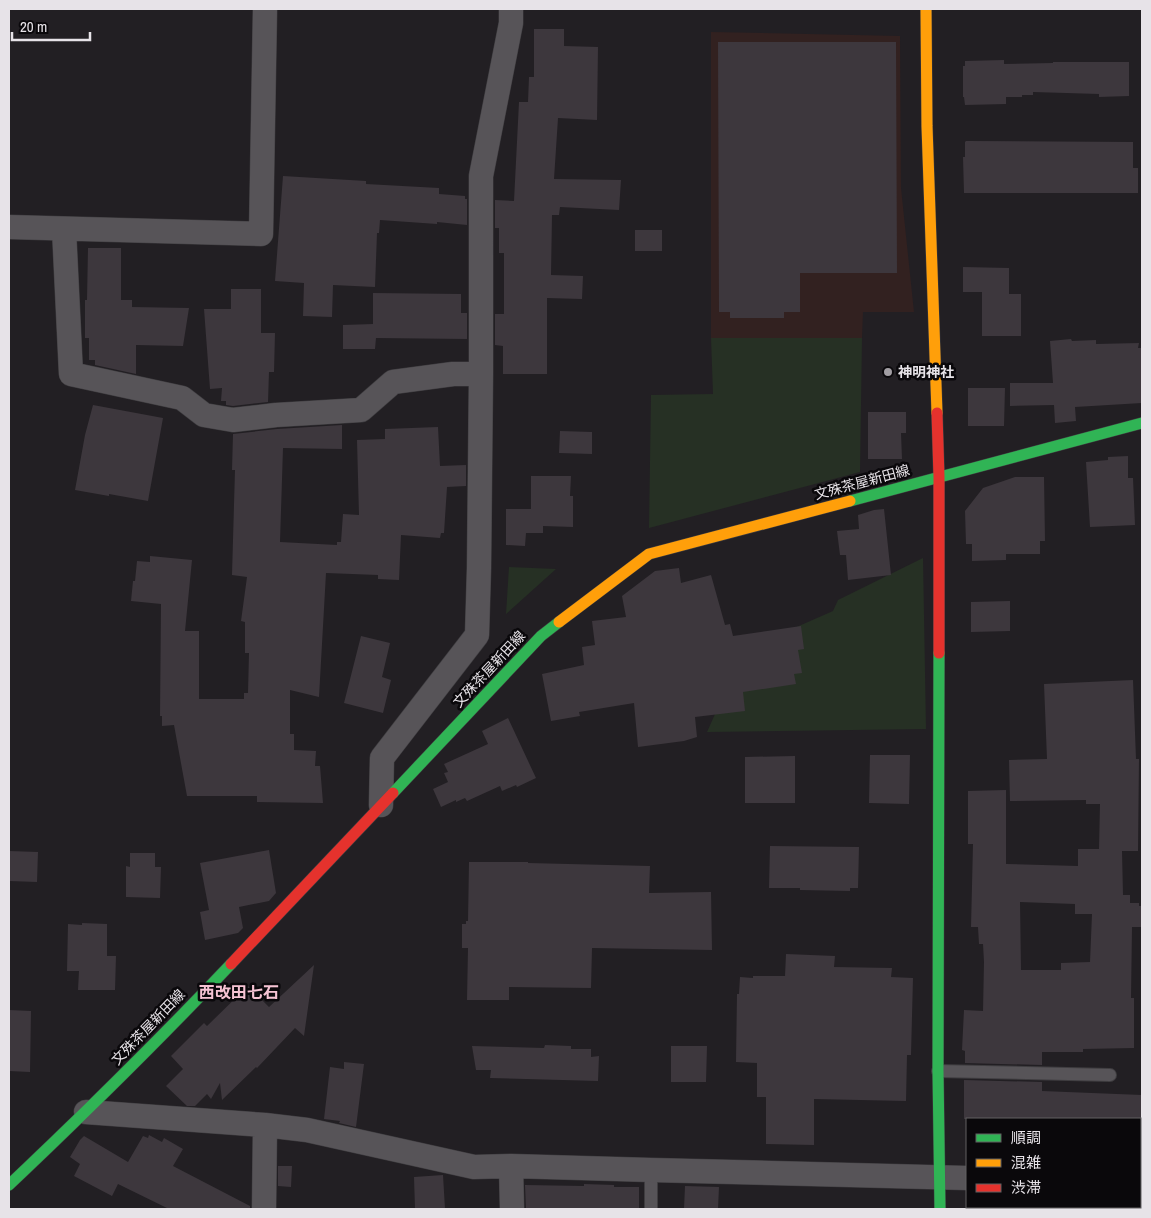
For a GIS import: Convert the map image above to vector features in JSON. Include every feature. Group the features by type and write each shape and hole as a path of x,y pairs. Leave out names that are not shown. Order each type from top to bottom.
{"main road":[{"path":"926,9 927,126 939,477 938,1071 940,1209"},
{"name":"文殊茶屋新田線","path":"9,1185 86,1112 180,1018 541,636 648,554 1142,423"}],"street":[{"path":"9,227 261,234 265,9"},
{"path":"381,805 382,758 477,635 481,374 481,176 511,23 511,9"},
{"path":"64,229 71,374 182,398 204,415 233,420 276,415 362,410 393,382 453,374 481,374"},
{"path":"86,1112 265,1125 307,1130 474,1167 511,1166 966,1178"},
{"path":"264,1209 265,1125"},
{"path":"511,1166 512,1209"}],"lane":[{"path":"938,1071 1110,1075"},
{"path":"651,1209 652,1170"}],"shaded area":[{"path":"711,32 900,36 901,188 914,312 863,312 862,338 711,338"}],"green space":[{"path":"711,338 862,338 860,472 649,528 651,395 713,394"},
{"path":"923,558 926,729 707,732 720,703 792,629 833,611 838,600"},
{"path":"509,567 556,569 506,614"}],"building":[{"path":"534,29 564,29 564,46 598,47 597,120 558,118 554,179 621,180 619,210 560,207 559,215 552,215 551,275 583,276 582,299 547,298 547,374 503,374 503,346 495,345 495,314 504,314 504,253 499,253 499,228 495,228 495,200 514,201 519,102 528,102 529,77 534,77"},
{"path":"718,42 896,42 897,273 800,273 800,312 784,312 784,318 730,318 730,312 719,312"},
{"path":"1004,60 1004,64 1129,62 1129,96 1099,97 1099,94 1033,92 1033,95 1006,97 1006,104 965,105 963,97 963,66 965,66 965,61"},
{"path":"966,141 1133,142 1133,168 1138,168 1138,193 964,193 963,157 965,157"},
{"path":"283,176 366,181 366,184 439,188 439,194 465,196 465,199 467,199 467,225 380,220 379,233 377,233 375,287 333,285 332,317 303,316 304,283 275,281"},
{"path":"635,230 662,230 662,251 635,251"},
{"path":"88,248 121,248 121,300 132,300 132,307 189,308 183,346 136,345 136,374 95,365 95,360 89,360 89,338 85,338"},
{"path":"963,267 1009,268 1009,294 1021,294 1021,336 982,336 982,292 963,292"},
{"path":"231,289 261,289 261,333 275,333 274,372 269,372 268,402 226,405 226,401 221,401 222,388 210,389 204,309 231,309"},
{"path":"373,293 461,294 461,313 467,313 467,339 376,338 375,349 343,349 343,325 373,324"},
{"path":"1071,339 1072,341 1096,340 1096,344 1139,343 1138,348 1142,348 1142,403 1075,407 1076,421 1055,423 1054,405 1010,406 1010,383 1053,383 1050,341"},
{"path":"968,388 1005,388 1004,426 968,426"},
{"path":"93,405 163,418 148,501 75,490 85,435"},
{"path":"868,412 906,412 906,433 901,433 902,459 868,459"},
{"path":"342,425 342,449 283,448 280,542 337,545 337,542 341,542 343,514 359,515 357,440 385,439 385,429 438,427 440,466 466,465 466,486 447,487 444,533 441,533 440,538 401,535 399,580 378,579 378,575 326,573 319,697 290,690 290,734 294,734 294,750 316,751 315,766 320,766 323,803 257,802 257,796 187,796 174,725 162,726 162,716 160,716 161,604 131,601 137,561 150,562 150,556 192,560 185,631 199,631 199,699 244,699 244,693 248,693 249,653 245,653 245,622 241,621 247,577 232,575 235,470 232,470 233,434"},
{"path":"560,431 592,432 592,454 559,453"},
{"path":"1128,456 1128,478 1133,478 1135,525 1090,527 1086,462 1108,460 1108,457"},
{"path":"531,476 571,476 570,496 573,496 573,527 543,526 543,533 526,533 525,546 506,545 506,509 531,509"},
{"path":"1015,477 1044,477 1045,541 1040,541 1040,554 1006,554 1006,560 972,561 972,544 966,544 965,511 983,488"},
{"path":"884,509 891,575 848,580 846,555 840,555 837,531 859,529 858,515"},
{"path":"679,568 681,583 711,575 725,625 730,624 733,636 801,626 804,649 798,650 802,673 794,674 796,684 743,692 745,711 695,717 697,737 684,741 638,747 634,703 579,712 580,716 551,721 542,674 584,665 582,647 595,645 592,621 626,617 622,596 655,571"},
{"path":"1010,601 1010,631 971,632 971,602"},
{"path":"361,636 390,643 382,677 391,680 383,713 344,703"},
{"path":"1133,680 1136,759 1139,759 1138,851 1122,851 1123,895 1130,895 1130,903 1139,903 1139,906 1142,906 1142,927 1132,927 1131,998 1134,998 1134,1048 1083,1049 1083,1052 1042,1052 1042,1065 965,1063 965,1051 962,1050 964,1010 983,1011 984,962 983,944 979,944 978,927 971,927 973,844 968,844 968,791 1006,790 1006,864 1078,866 1078,849 1099,849 1100,804 1086,804 1086,800 1010,801 1009,760 1047,759 1044,684","holes":["1020,902 1075,904 1075,914 1092,914 1090,962 1061,963 1061,970 1021,970"]},
{"path":"508,718 536,778 517,787 516,785 502,791 500,786 467,801 465,798 456,802 456,800 441,807 433,789 448,782 444,773 448,772 444,764 488,744 482,731"},
{"path":"870,755 910,755 909,804 869,803"},
{"path":"795,756 795,803 745,803 745,757"},
{"path":"770,846 859,847 858,888 850,888 850,891 769,888"},
{"path":"269,850 276,893 269,901 239,907 243,928 238,933 205,940 200,912 209,910 200,863"},
{"path":"9,851 38,852 37,882 9,881"},
{"path":"130,853 155,853 155,867 161,867 160,898 126,897 126,866 130,867"},
{"path":"469,862 650,866 649,893 711,892 712,950 592,948 591,988 509,987 509,1000 467,1000 468,948 462,948 462,924 466,924 466,921 468,921"},
{"path":"82,923 107,924 107,956 116,956 115,990 78,990 79,971 67,971 68,924 82,925"},
{"path":"786,954 835,956 834,967 892,968 891,977 913,978 911,1055 907,1055 906,1101 814,1099 814,1145 766,1144 766,1097 757,1097 757,1063 736,1062 737,994 739,994 740,977 785,976"},
{"path":"314,965 304,1036 295,1028 257,1068 222,1100 220,1083 211,1099 207,1094 195,1106 187,1106 166,1086 183,1069 171,1056 204,1023 207,1026 248,986 269,1007"},
{"path":"9,1010 31,1011 30,1072 9,1071"},
{"path":"545,1045 571,1046 571,1049 591,1049 591,1057 599,1056 598,1081 490,1078 491,1070 476,1070 472,1046 544,1048"},
{"path":"671,1046 707,1046 706,1082 671,1082"},
{"path":"344,1062 364,1064 356,1127 339,1123 340,1121 324,1119 330,1067 344,1069"},
{"path":"964,1080 1042,1082 1042,1091 1142,1095 1142,1119 964,1119"},
{"path":"149,1135 162,1142 164,1138 183,1149 173,1166 250,1206 250,1209 169,1209 118,1184 112,1196 74,1176 80,1164 70,1157 84,1136 128,1162 143,1136 148,1138"},
{"path":"278,1166 292,1166 291,1187 278,1186"},
{"path":"443,1175 445,1209 415,1209 414,1177"},
{"path":"584,1184 639,1187 639,1209 526,1209 525,1185 584,1186"},
{"path":"685,1186 719,1187 718,1209 684,1209"}],"traffic: fast":[{"path":"850,501 1142,423"},
{"path":"393,793 541,636 559,622"},
{"path":"939,653 938,1071 940,1209"},
{"path":"9,1185 66,1131 231,964"}],"traffic: slow":[{"path":"926,9 927,126 937,413"},
{"path":"559,622 649,554 850,501"}],"traffic: jam":[{"path":"937,413 939,653"},
{"path":"231,964 393,793"}],"place":[{"name":"神明神社","path":"888,372"}],"district":[{"name":"西改田七石","path":"239,992"}]}
